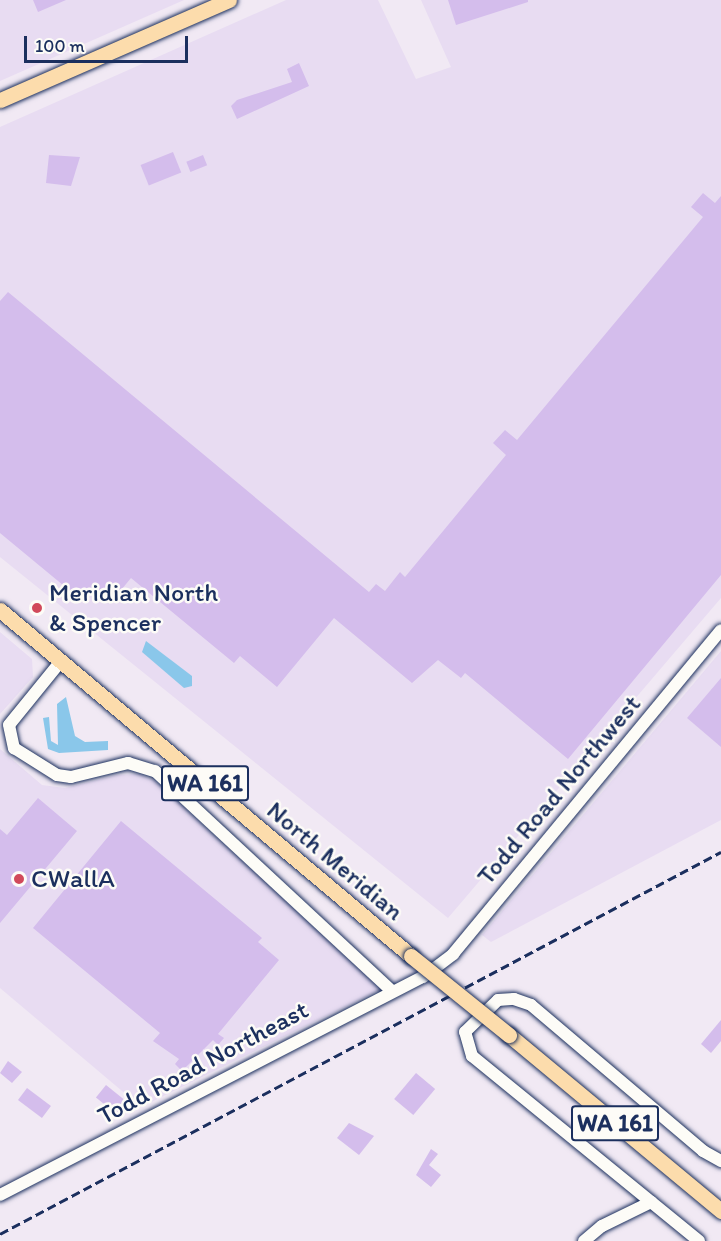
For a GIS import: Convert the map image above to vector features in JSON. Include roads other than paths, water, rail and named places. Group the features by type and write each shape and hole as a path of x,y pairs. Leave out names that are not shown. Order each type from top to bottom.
{"main road":[{"path":"0,100 229,0"},
{"name":"North Meridian","path":"0,609 411,956 721,1211"}],"street":[{"name":"Todd Road Northwest","path":"428,973 453,954 721,630"},
{"path":"61,661 9,725 14,748 57,775 71,777 128,763 155,771 392,992"},
{"name":"Todd Road Northeast","path":"0,1195 428,973"},
{"path":"699,1241 472,1056 465,1037 469,1024 498,1000 514,999 531,1005 703,1151 721,1161"},
{"path":"584,1241 602,1226 651,1202"}],"water":[{"path":"146,641 192,676 192,686 184,688 142,652"},
{"path":"66,697 75,736 85,742 108,741 108,750 59,753 48,749 43,718 49,717 51,741 58,745 57,704"}],"railway":[{"path":"0,1234 721,852"}],"place":[{"name":"Meridian North & Spencer","path":"37,608"},
{"name":"CWallA","path":"19,879"}]}
